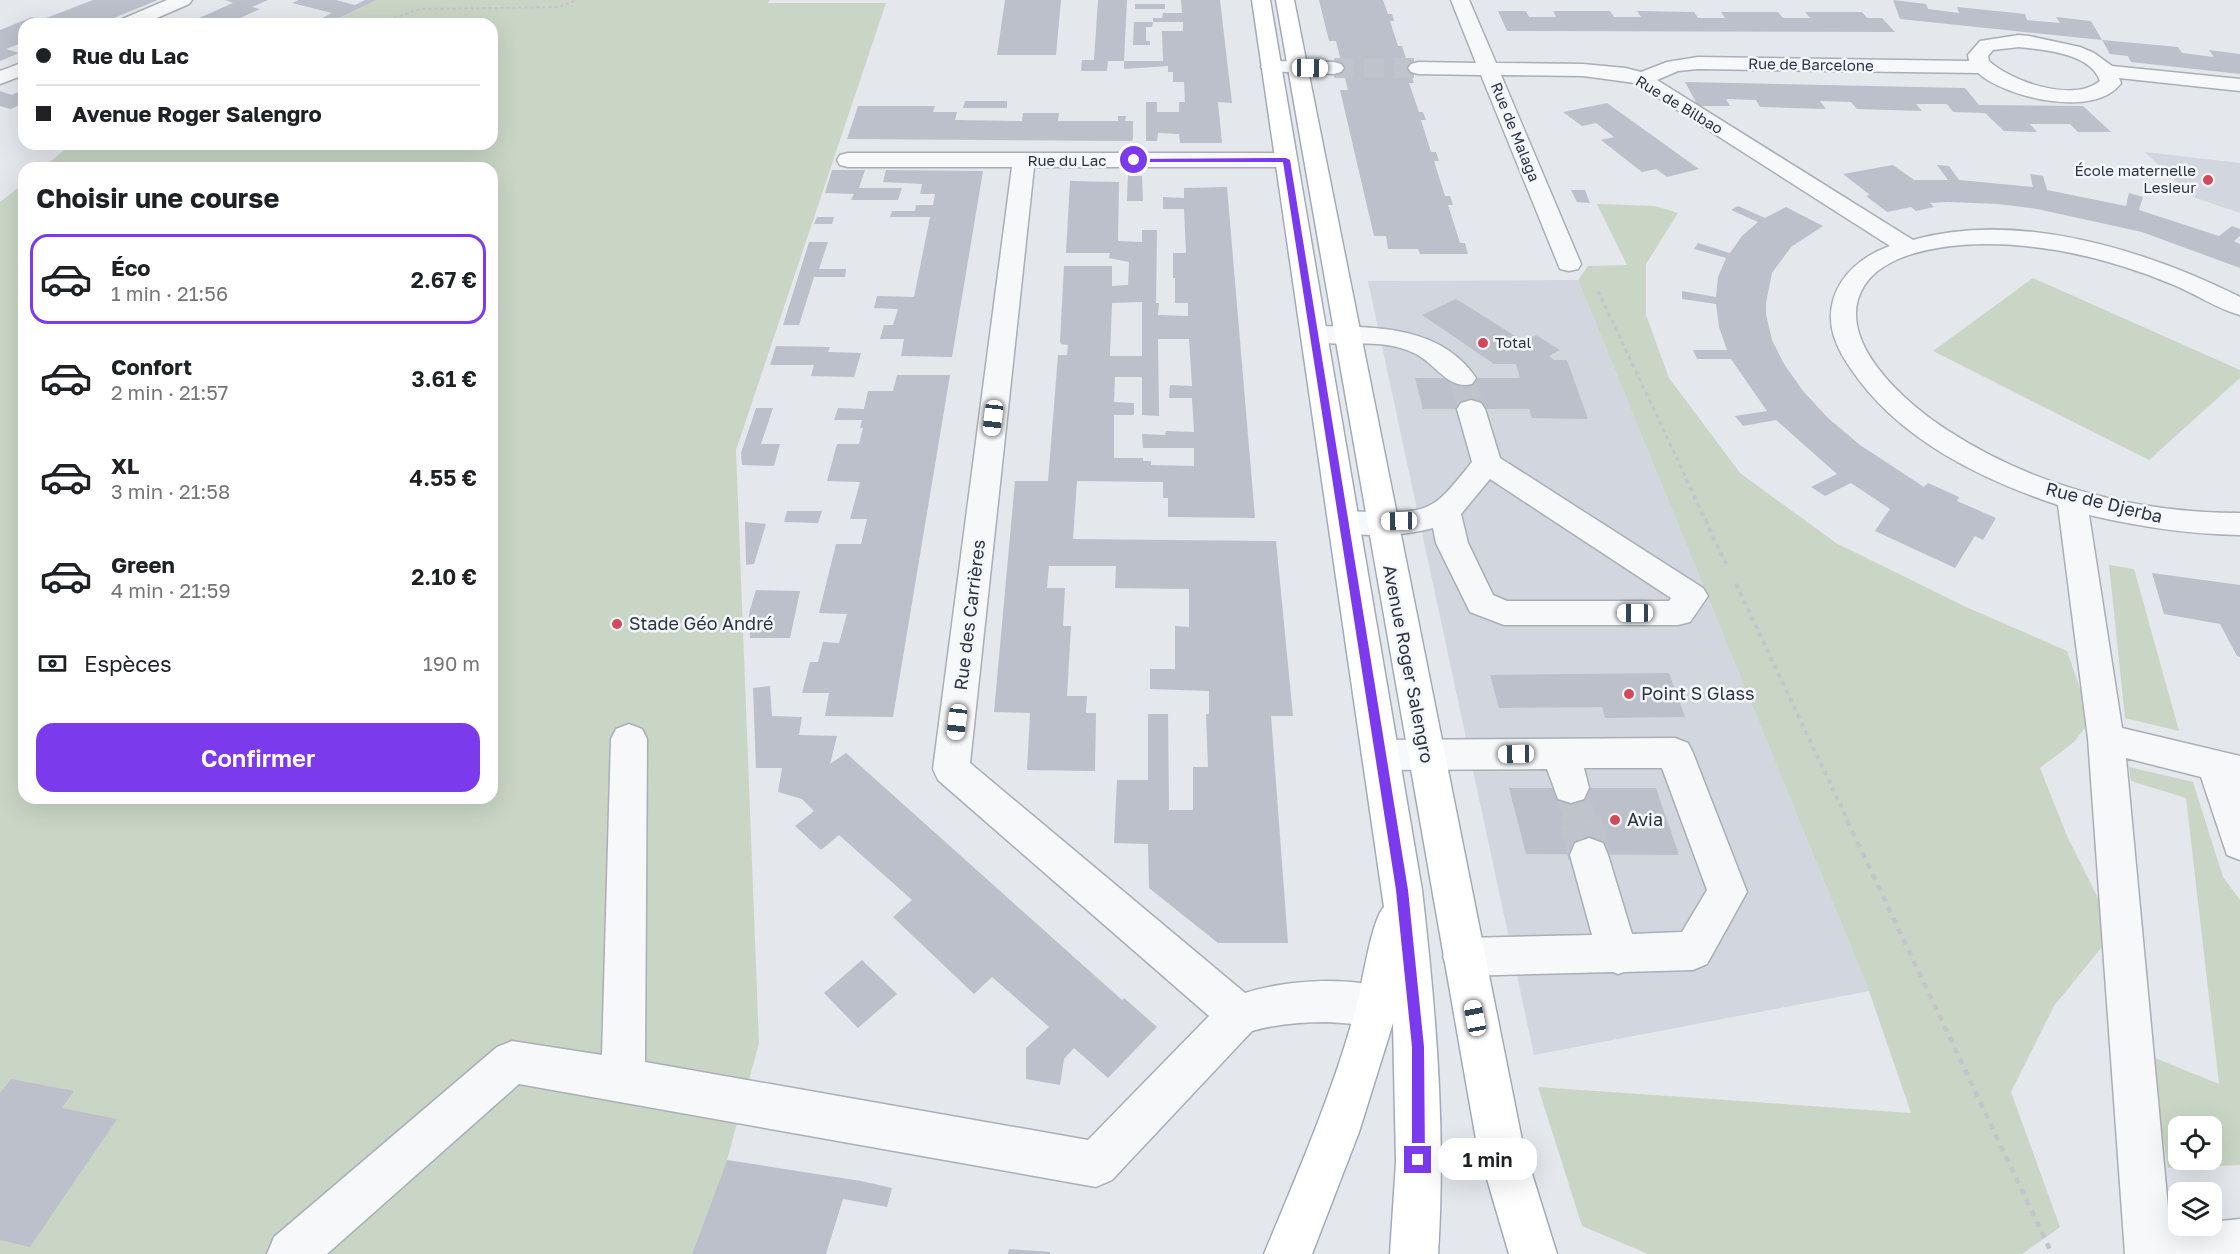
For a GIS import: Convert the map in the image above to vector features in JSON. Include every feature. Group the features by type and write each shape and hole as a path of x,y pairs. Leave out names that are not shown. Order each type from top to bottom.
{"main road":[{"name":"Avenue Roger Salengro","path":"1261,0 1284,67 1347,335 1500,1145 1533,1254"},
{"name":"Avenue Roger Salengro","path":"1285,0 1286,160 1402,890 1415,1005 1420,1094 1414,1254"},
{"path":"1288,1254 1341,1117 1377,1005 1392,948 1402,890"}],"street":[{"path":"141,18 183,0"},
{"name":"Rue de Malaga","path":"1460,0 1569,264"},
{"path":"2106,71 2111,83 2105,90 2092,94 2065,96 2021,87 2002,80 1983,67 1978,55 1983,48 1993,43 2019,41 2050,45 2070,51 2088,58 2106,71 2240,85"},
{"name":"Rue de Barcelone","path":"1642,79 1685,64 1983,67"},
{"path":"1284,67 1334,68"},
{"name":"Rue de Bilbao","path":"1418,68 1583,70 1625,74 1642,79 1908,247"},
{"path":"0,78 18,70"},
{"name":"Rue du Lac","path":"848,160 1286,160"},
{"name":"Rue des Carrières","path":"1024,161 951,769 1239,1016"},
{"name":"Rue de Djerba","path":"2240,307 2195,285 2150,267 2061,244 1977,237 1940,240 1908,247 1882,257 1863,271 1849,288 1843,307 1844,330 1854,354 1872,380 1892,400 1933,433 1993,467 2073,499 2126,513 2179,522 2240,524"},
{"path":"1314,334 1375,335 1406,339 1440,357 1462,378"},
{"path":"1445,511 1452,543 1481,603 1504,613 1678,613 1692,596 1487,463 1471,409"},
{"path":"1344,522 1417,521 1432,518 1445,511 1487,463"},
{"path":"2073,499 2106,738 2149,1254"},
{"path":"2106,738 2228,769 2240,843"},
{"path":"623,1080 629,739"},
{"path":"1380,755 1425,754 1566,770 1675,753 1727,892 1694,951 1618,955 1463,957"},
{"path":"1589,855 1618,955"},
{"path":"291,1254 512,1062 1096,1164 1239,1016 1263,1006 1303,1001 1377,1005"},
{"path":"2166,1254 2197,1247 2240,1243"}],"path":[{"path":"394,18 420,9 560,7 576,0"},
{"path":"1569,264 1594,282 2052,1254"}],"shaded area":[{"name":"École maternelle Lesieur","path":"2145,152 2240,163 2240,213 2193,197"},
{"path":"1578,280 1869,991 1534,1055 1368,281"}],"green space":[{"name":"Stade Géo André","path":"377,0 770,0 768,3 886,3 736,450 759,1043 727,1160 692,1254 0,1254 0,202 18,188 18,804 498,804 498,162 50,162 65,150 498,150 498,18 340,18"},
{"path":"1597,204 1655,206 1678,213 1646,264 1646,315 1669,378 1740,473 1836,543 1966,607 2067,651 2091,720 2074,742 2040,768 2067,836 2102,906 2101,948 2054,1006 2011,1092 2060,1227 2022,1254 1648,1254 1582,1226 1538,1087 1911,1113 1869,991 1578,280 1588,266 1627,265"},
{"path":"2033,278 2240,370 2240,378 2149,460 1933,351"},
{"path":"2109,565 2134,569 2179,731 2125,718"},
{"path":"2129,767 2193,782 2223,877 2240,900 2240,1165 2222,1166 2222,1116 2168,1116 2168,1168 2150,1056 2219,1084 2186,798 2131,781"}],"building":[{"path":"93,0 158,0 114,18 46,18"},
{"path":"225,0 268,0 252,7 260,9 240,18 199,18 233,3"},
{"path":"299,0 336,0 355,5 365,0 377,0 339,18 322,18 332,13 292,3"},
{"path":"1005,0 1061,0 1056,55 997,55"},
{"path":"1098,0 1127,0 1124,61 1108,61 1107,71 1081,71 1082,60 1094,60"},
{"path":"1181,0 1220,0 1232,103 1218,102 1222,143 1180,143 1179,134 1158,133 1157,141 1146,141 1146,102 1157,102 1157,112 1179,112 1179,102 1185,102 1184,82 1173,82 1173,72 1168,72 1168,66 1124,69 1124,61 1163,61 1162,31 1183,31 1183,22 1153,22 1153,18 1162,18 1163,13 1182,13"},
{"path":"1319,0 1383,0 1388,14 1392,14 1394,21 1390,21 1398,46 1402,46 1414,83 1409,83 1419,112 1423,112 1426,120 1421,120 1431,152 1436,152 1439,161 1434,161 1445,196 1450,196 1453,205 1448,205 1460,243 1465,243 1468,254 1420,254 1418,249 1388,249 1386,236 1374,236 1340,90 1348,90 1336,41 1329,41"},
{"path":"1893,0 1926,4 1928,9 1959,13 1957,7 2025,14 2027,20 2060,23 2056,17 2091,21 2102,40 1900,19"},
{"path":"1135,4 1165,4 1165,9 1135,9"},
{"path":"1498,11 1526,11 1529,17 1556,17 1553,11 1610,11 1614,17 1641,17 1637,11 1694,12 1698,18 1725,18 1721,12 1778,12 1783,18 1810,18 1805,12 1862,12 1867,18 1882,18 1895,32 1507,31"},
{"path":"1134,22 1153,22 1152,27 1146,27 1146,41 1150,41 1150,45 1133,45"},
{"path":"18,23 18,44 6,49 18,53 0,61 0,30"},
{"path":"2102,40 2178,47 2182,53 2214,57 2209,50 2240,54 2240,74 2131,62 2128,56 2110,54"},
{"path":"1685,82 1965,88 1979,105 2083,106 2111,132 2078,132 2070,124 2030,124 2037,132 2004,131 1985,113 1953,112 1947,104 1916,104 1922,111 1857,109 1851,102 1820,101 1826,109 1760,107 1756,100 1726,99 1730,106 1698,106"},
{"path":"0,91 12,95 18,92 18,106 11,109 0,106"},
{"path":"965,101 1007,101 1007,108 963,108"},
{"path":"1607,103 1699,169 1667,177 1656,169 1642,172 1601,140 1614,137 1596,123 1582,126 1563,112"},
{"path":"858,106 935,106 933,112 957,112 955,120 1022,121 1023,113 1059,113 1058,121 1118,121 1118,116 1126,116 1125,121 1133,121 1133,138 1132,141 847,139"},
{"path":"1893,165 1914,180 1948,180 1937,165 1949,166 1959,180 2033,187 2030,174 2043,176 2047,190 2126,206 2129,193 2143,197 2139,210 2219,236 2232,226 2240,229 2240,236 2234,241 2240,244 2240,268 2142,232 2037,209 1998,204 1948,202 1930,203 1934,207 1916,211 1911,207 1887,212 1843,174"},
{"path":"832,170 865,170 859,188 902,188 898,200 851,200 854,194 825,193"},
{"path":"886,170 983,171 952,357 901,356 904,339 880,339 884,325 893,325 898,309 874,308 877,296 914,297 930,217 890,217 892,211 915,211 916,205 933,205 935,194 920,194 922,184 883,182"},
{"path":"1128,175 1142,176 1143,201 1127,201"},
{"path":"1070,181 1119,182 1118,241 1142,242 1142,230 1157,230 1156,303 1159,303 1158,315 1188,316 1188,303 1175,303 1175,278 1173,278 1173,253 1186,253 1184,209 1163,209 1163,197 1184,198 1184,188 1227,187 1255,518 1168,517 1168,498 1163,498 1163,482 1077,481 1073,539 1276,541 1293,716 1271,716 1288,943 1218,943 1149,888 1148,844 1114,843 1117,780 1148,780 1148,714 1168,714 1169,810 1193,810 1193,767 1208,767 1206,714 1209,714 1209,691 1150,689 1150,669 1175,669 1175,626 1189,627 1189,589 1115,588 1116,566 1049,566 1047,588 1065,588 1063,626 1071,626 1067,696 1087,696 1086,713 1096,713 1095,771 1027,770 1030,713 994,712 1015,481 1048,481 1058,355 1067,355 1068,345 1061,344 1060,341 1064,266 1112,266 1112,286 1128,285 1129,262 1109,258 1110,253 1066,253","holes":["1142,302 1142,356 1110,356 1112,303","1158,339 1189,339 1192,386 1170,385 1169,398 1192,398 1194,432 1166,431 1165,435 1142,434 1143,448 1194,448 1194,466 1151,465 1151,461 1143,461 1143,458 1114,458 1114,415 1134,415 1134,403 1114,402 1115,377 1142,377 1142,415 1159,416"]},
{"path":"1571,190 1585,190 1590,203 1577,202"},
{"path":"1738,206 1765,218 1786,207 1823,226 1791,247 1772,273 1766,314 1772,340 1784,364 1803,391 1828,418 1860,445 1924,487 1928,483 1959,497 1957,501 1996,518 1983,540 1975,536 1955,568 1875,531 1890,509 1851,483 1825,496 1811,487 1837,474 1776,420 1743,426 1735,416 1767,411 1731,359 1697,359 1693,350 1727,350 1719,327 1716,304 1682,299 1682,291 1716,297 1718,277 1726,258 1694,249 1698,243 1730,253 1742,236 1758,222 1731,210"},
{"path":"817,217 834,217 832,224 814,224"},
{"path":"809,242 828,242 819,269 846,269 845,277 814,277 799,325 783,325"},
{"path":"1456,299 1525,342 1536,335 1560,350 1549,356 1554,360 1567,360 1588,419 1532,418 1529,409 1423,409 1415,378 1520,378 1516,364 1494,364 1422,315"},
{"path":"776,346 830,347 828,352 861,353 854,377 811,376 814,365 770,365"},
{"path":"897,375 950,375 893,717 825,716 829,693 802,693 810,662 818,662 823,642 839,643 847,614 819,613 836,544 861,544 867,519 850,519 860,482 827,481 837,444 859,444 863,428 860,428 862,420 834,420 838,408 864,409 868,391 893,391"},
{"path":"756,408 773,408 761,444 780,444 774,466 742,465 741,453"},
{"path":"787,511 822,511 818,523 784,522"},
{"path":"745,522 766,524 754,564 746,565"},
{"path":"2152,573 2240,585 2240,657 2237,656 2220,624 2164,614"},
{"path":"756,590 800,591 790,638 750,638 749,613"},
{"path":"1669,673 1685,717 1605,718 1602,707 1499,708 1490,675"},
{"path":"770,686 772,716 802,717 799,735 837,736 830,764 846,753 1122,1000 1124,998 1157,1027 1108,1078 1074,1048 1064,1059 1060,1085 1026,1079 1026,1048 1049,1027 992,977 974,994 893,917 912,900 839,835 821,850 795,826 814,811 802,799 778,792 782,768 756,768 753,688"},
{"path":"1509,788 1656,788 1679,855 1526,854"},
{"path":"862,960 897,994 858,1028 824,993"},
{"path":"11,1079 74,1091 62,1108 117,1119 30,1247 0,1240 0,1093"},
{"path":"727,1160 892,1188 887,1207 843,1199 826,1254 692,1254"},
{"path":"1009,1249 1050,1252 1050,1254 1008,1254"}],"tunnel":[{"path":"1334,68 1418,68"},
{"path":"1462,378 1471,409"},
{"path":"1571,788 1580,821"},
{"path":"1580,820 1589,855"}],"place":[{"name":"École maternelle Lesieur","path":"2208,180"},
{"name":"Total","path":"1483,343"},
{"name":"Stade Géo André","path":"617,624"},
{"name":"Point S Glass","path":"1629,694"},
{"name":"Avia","path":"1615,820"}],"route":[{"path":"1134,160 1286,160 1402,890 1418,1047 1420,1094 1418,1160"}]}
